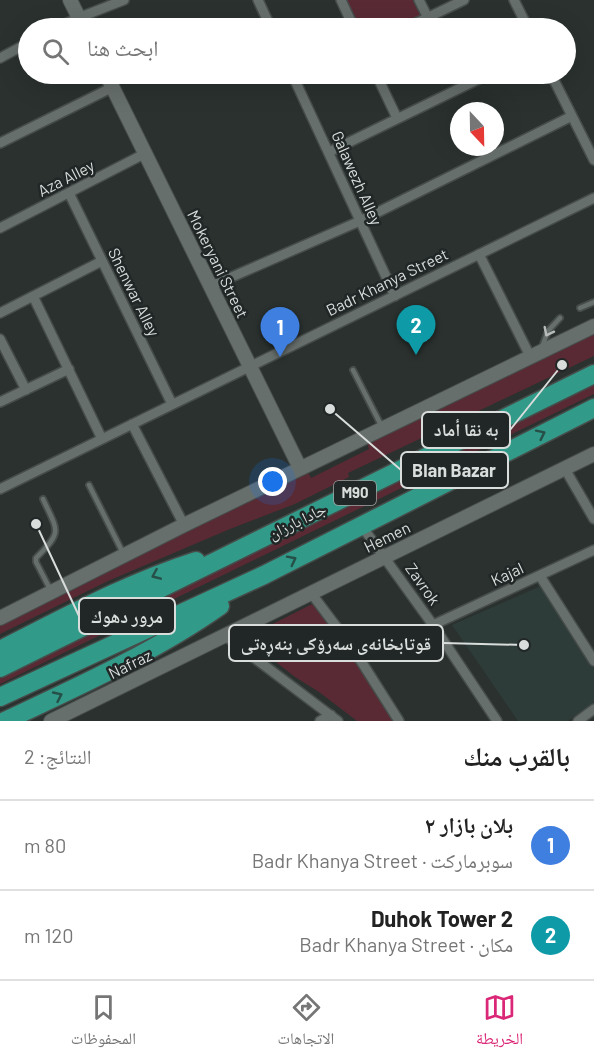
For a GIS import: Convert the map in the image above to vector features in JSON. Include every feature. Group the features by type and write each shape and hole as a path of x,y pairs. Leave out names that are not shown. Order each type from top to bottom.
{"highway":[{"name":"جادا بارزان","path":"0,668 594,374"},
{"name":"جادا بارزان","path":"0,697 264,575 594,408"},
{"path":"0,650 151,577 252,544"},
{"path":"5,721 90,681 153,647 216,609 264,575"}],"main road":[{"path":"70,0 79,18"},
{"name":"Mokeryani Street","path":"111,84 300,468"},
{"path":"0,618 184,525 594,326"},
{"name":"Hemen","path":"224,635 594,454"},
{"name":"Nafraz","path":"56,720 224,635"}],"street":[{"path":"90,18 124,0"},
{"path":"258,0 266,18"},
{"path":"340,0 349,18"},
{"path":"419,0 428,18 464,0"},
{"path":"514,0 523,18"},
{"path":"0,58 18,48"},
{"name":"Galawezh Alley","path":"297,84 395,296"},
{"path":"381,84 397,118"},
{"path":"329,152 468,84"},
{"path":"556,84 594,160"},
{"path":"0,143 113,87"},
{"path":"211,286 360,221 572,116"},
{"name":"Aza Alley","path":"0,228 146,153"},
{"name":"Shenwar Alley","path":"69,193 172,404"},
{"name":"Badr Khanya Street","path":"0,489 249,365 594,198"},
{"path":"479,254 536,354"},
{"path":"0,313 102,261"},
{"path":"33,296 102,439"},
{"path":"0,339 26,390"},
{"path":"0,402 69,369"},
{"path":"132,424 184,525"},
{"path":"565,469 594,519"},
{"name":"Zavrok","path":"361,525 433,625 497,721"},
{"name":"Kajal","path":"433,625 594,550"},
{"path":"540,576 594,661"},
{"path":"311,593 354,650 399,721"},
{"path":"224,635 335,718"},
{"path":"578,721 594,709"},
{"path":"320,721 335,718"}],"lane":[{"path":"580,308 594,302"},
{"path":"536,354 548,331 560,318"},
{"path":"353,370 383,429"},
{"path":"89,485 124,555"},
{"path":"43,499 56,529 55,539 36,558 36,562 51,592"}],"shaded area":[{"path":"346,0 416,0 424,17 422,18 355,18"},
{"path":"594,329 594,356 348,473 349,477 295,504 108,581 0,634 0,623 307,470 311,478 369,449 366,440"},
{"path":"594,383 594,394 0,684 0,676"},
{"path":"543,585 594,666 594,702 568,721 518,721 452,625"},
{"path":"312,604 353,653 396,721 357,721 295,677 247,637"}],"place":[{"name":"Duhok Tower 2","path":"416,355"},
{"name":"بلان بازار ٢","path":"280,357"},
{"name":"به نقا أماد","path":"562,365"},
{"name":"Blan Bazar","path":"330,409"},
{"name":"مرور دهوك","path":"36,524"},
{"name":"قوتابخانەی سەرۆکی بنەڕەتی","path":"524,645"}]}
